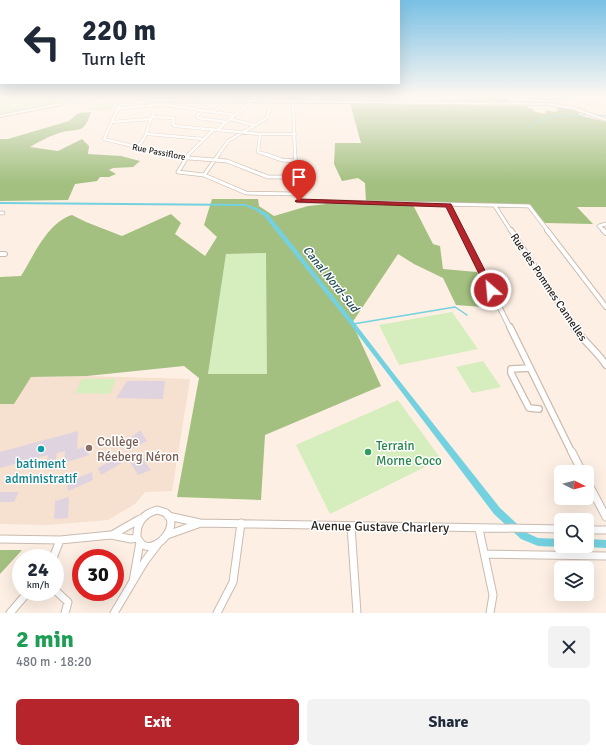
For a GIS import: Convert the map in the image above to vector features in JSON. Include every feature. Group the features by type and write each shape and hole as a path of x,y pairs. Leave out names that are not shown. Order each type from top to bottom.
{"street":[{"name":"Rue Passiflore","path":"111,125 104,139 176,157 227,161 268,177 296,177"},
{"path":"136,148 142,143 148,134 150,125"},
{"path":"173,125 242,133 295,134"},
{"path":"222,125 203,139 186,158 178,172 204,175 246,193 297,194"},
{"path":"204,175 228,142 254,125"},
{"path":"294,125 297,199 302,202 529,206 606,307"},
{"path":"181,136 191,128"},
{"path":"148,134 203,139"},
{"path":"260,134 258,152 282,160 296,161"},
{"path":"448,205 578,465"},
{"name":"Rue des Pommes Cannelles","path":"495,206 582,339 596,352 606,365"},
{"path":"606,224 599,226 606,234"},
{"path":"530,368 514,368 511,369 511,372 528,408 539,409"},
{"path":"594,494 606,517"},
{"path":"111,535 142,518 146,514 157,510 162,511 168,516 170,525 167,535 145,561 114,613"},
{"name":"Avenue Gustave Charlery","path":"168,516 200,523 350,526 480,531 508,528 554,529"},
{"path":"132,584 138,540 137,528 142,518"},
{"name":"Avenue Gustave Charlery","path":"167,535 200,523"},
{"path":"217,613 233,582 241,523"},
{"path":"350,526 357,613"},
{"path":"594,530 606,530"},
{"path":"480,531 493,595 490,613"},
{"path":"0,539 60,540 111,535 138,540 148,546 159,543"},
{"path":"56,549 60,540"},
{"path":"485,554 606,556"},
{"path":"64,598 68,602 65,613"},
{"path":"10,613 20,601"}],"shaded area":[{"name":"Collège Réeberg Néron","path":"87,376 190,379 172,491 145,492 135,504 108,520 48,525 0,524 0,404 14,404 30,377"}],"green space":[{"path":"57,125 86,125 81,129 54,135 30,147 58,151 82,139 89,146 88,154 121,156 140,161 133,167 113,168 109,170 116,174 109,177 100,177 97,181 75,184 68,200 0,201 0,139 8,139"},
{"path":"356,125 606,125 606,207 577,207 593,224 545,223 530,206 412,203 433,244 440,246 443,269 477,272 496,308 456,305 443,278 414,264 398,254 352,323 381,386 265,435 261,500 177,497 199,378 184,366 87,376 31,377 14,404 0,404 0,277 21,276 42,240 63,219 72,215 122,236 171,214 181,223 175,234 205,256 217,237 204,225 212,199 258,199 259,206 274,216 308,206 366,202 365,183 358,178 342,181 334,164 335,143 361,143","holes":["266,253 267,374 208,374 226,254"]},
{"path":"267,253 267,374 208,374 226,254"},
{"path":"452,312 478,349 399,365 379,325"},
{"path":"483,361 501,387 472,393 456,367"},
{"path":"82,379 116,379 110,394 75,393"},
{"name":"Terrain Morne Coco","path":"398,400 441,459 330,514 296,445"},
{"path":"0,550 12,550 12,561 0,574"}],"building":[{"path":"127,381 165,381 163,399 116,398"},
{"path":"140,430 147,441 128,451 122,445"},
{"name":"batiment administratif","path":"78,431 77,449 87,446 89,455 64,463 65,451 57,453 55,465 46,467 48,455 0,468 0,452"},
{"path":"122,454 125,461 101,475 98,468"},
{"path":"140,455 151,470 138,475 130,462"},
{"path":"92,472 93,480 68,491 67,482"},
{"path":"0,492 19,492 14,502 0,502"},
{"path":"69,497 68,518 54,519 55,501"}],"waterway":[{"path":"529,127 533,125"},
{"name":"Canal Nord-Sud","path":"0,203 245,205 266,215 352,323 497,511 524,536 538,542 554,543"},
{"path":"353,324 455,307 467,315"},
{"name":"Canal Nord-Sud","path":"594,543 606,544"}],"place":[{"name":"Collège Réeberg Néron","path":"89,448"},
{"name":"batiment administratif","path":"41,449"},
{"name":"Terrain Morne Coco","path":"368,452"}],"route":[{"path":"299,201 448,205 491,290"}]}
